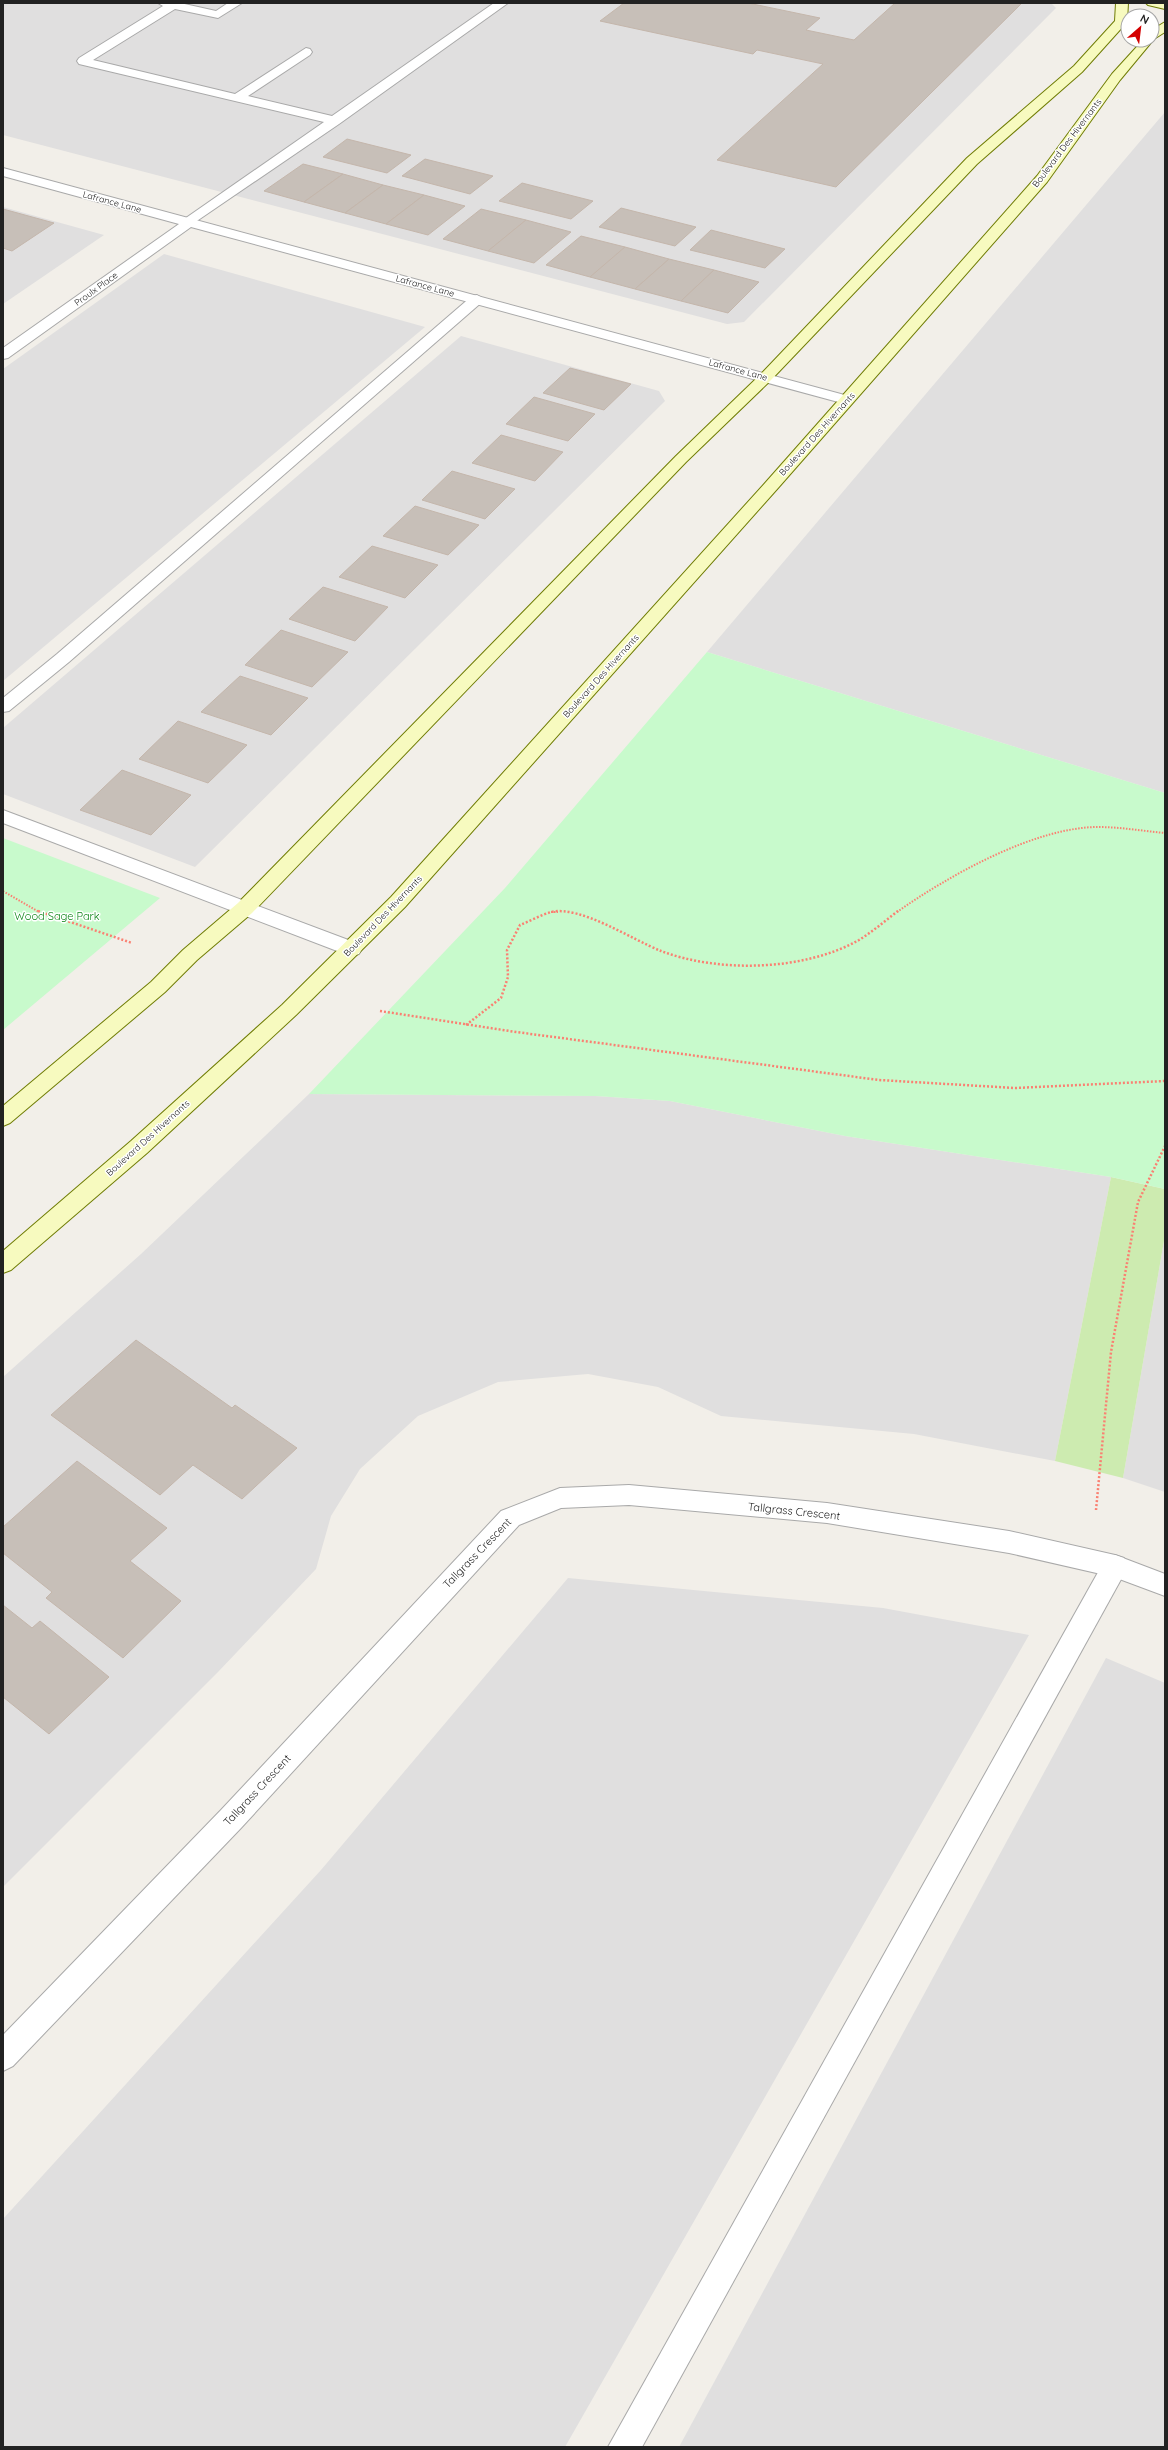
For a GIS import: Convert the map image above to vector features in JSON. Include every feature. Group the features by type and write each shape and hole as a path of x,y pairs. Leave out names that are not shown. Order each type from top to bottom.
{"street":[{"path":"236,3 218,15 168,4 83,61 335,121"},
{"name":"Proulx Place","path":"3,355 188,223 502,3"},
{"path":"3,1118 158,987 190,955 245,908 681,459 766,377 972,161 1078,69 1121,22 1123,14 1122,3"},
{"path":"1152,3 1165,6"},
{"name":"Boulevard Des Hivernants","path":"3,1264 139,1147 352,949 492,798 847,400 1042,178 1116,78 1142,48"},
{"path":"237,98 306,52"},
{"name":"Lafrance Lane","path":"3,172 847,400"},
{"path":"3,707 63,658 477,299"},
{"path":"3,816 352,949"},
{"name":"Tallgrass Crescent","path":"3,2056 231,1819 510,1518 560,1498 629,1495 827,1513 1008,1542 1103,1563 1165,1585"},
{"path":"624,2447 1103,1563"}],"path":[{"path":"466,1025 501,998 508,977 507,950 520,925 552,912 581,914 662,951 710,964 759,966 812,958 858,940 921,895 1010,848 1053,833 1098,827 1165,833"},
{"path":"3,891 42,914 132,944"},
{"path":"380,1011 466,1025 880,1080 1015,1088 1165,1081"},
{"path":"1103,1563 1112,1344 1138,1202 1165,1146"}],"shaded area":[{"path":"3,3 1051,3 1056,8 744,322 727,324 3,135"},
{"path":"1165,112 1165,793 707,652"},
{"path":"3,207 104,235 3,304"},
{"path":"164,254 425,327 3,681 3,369"},
{"path":"461,336 659,391 665,401 195,867 3,794 3,728"},
{"path":"309,1094 596,1096 670,1101 845,1136 1111,1177 1055,1461 914,1434 721,1416 658,1387 588,1374 498,1382 418,1416 360,1469 331,1516 316,1569 218,1672 3,1887 3,1377 141,1254"},
{"path":"1165,1235 1165,1492 1123,1478"},
{"path":"568,1578 883,1608 1029,1635 565,2447 3,2447 3,2219 321,1870"},
{"path":"1106,1658 1165,1683 1165,2447 679,2447"}],"green space":[{"path":"707,652 1165,793 1165,1189 1111,1177 845,1136 670,1101 596,1096 309,1094 505,888"},
{"name":"Wood Sage Park","path":"3,838 160,898 3,1030"},
{"path":"1111,1177 1165,1189 1165,1235 1123,1478 1055,1461"}],"building":[{"path":"624,3 748,3 820,18 806,30 854,40 895,3 1022,3 836,187 717,160 823,64 757,50 753,54 600,21"},
{"path":"347,139 411,155 387,173 323,157"},
{"path":"425,159 493,176 470,194 402,176"},
{"path":"303,164 343,174 304,202 264,191"},
{"path":"343,174 383,185 345,213 304,202"},
{"path":"522,183 593,201 571,219 499,201"},
{"path":"383,185 424,195 386,224 345,213"},
{"path":"424,195 465,206 428,235 386,224"},
{"path":"621,208 696,227 675,246 599,227"},
{"path":"3,209 54,223 12,251 3,248"},
{"path":"481,209 526,220 488,251 443,239"},
{"path":"526,220 571,232 534,263 488,251"},
{"path":"711,230 785,249 765,268 690,250"},
{"path":"581,236 625,247 590,277 546,265"},
{"path":"625,247 669,259 635,289 590,277"},
{"path":"669,259 714,270 681,301 635,289"},
{"path":"714,270 759,282 728,313 681,301"},
{"path":"570,368 631,384 604,410 543,393"},
{"path":"534,397 595,414 568,441 506,424"},
{"path":"501,435 563,452 535,481 472,463"},
{"path":"452,471 515,489 485,519 422,500"},
{"path":"415,506 479,525 448,555 383,536"},
{"path":"372,546 438,565 405,598 339,577"},
{"path":"323,587 388,607 355,641 289,619"},
{"path":"281,630 348,652 312,687 245,665"},
{"path":"240,676 308,698 271,735 201,712"},
{"path":"178,721 247,745 208,783 139,759"},
{"path":"122,770 191,795 151,835 80,810"},
{"path":"136,1340 232,1408 235,1405 297,1448 242,1499 193,1465 160,1495 51,1415"},
{"path":"77,1461 167,1528 130,1561 181,1601 123,1658 46,1598 52,1592 3,1553 3,1527"},
{"path":"3,1605 32,1628 40,1621 109,1677 49,1734 3,1697"}]}
